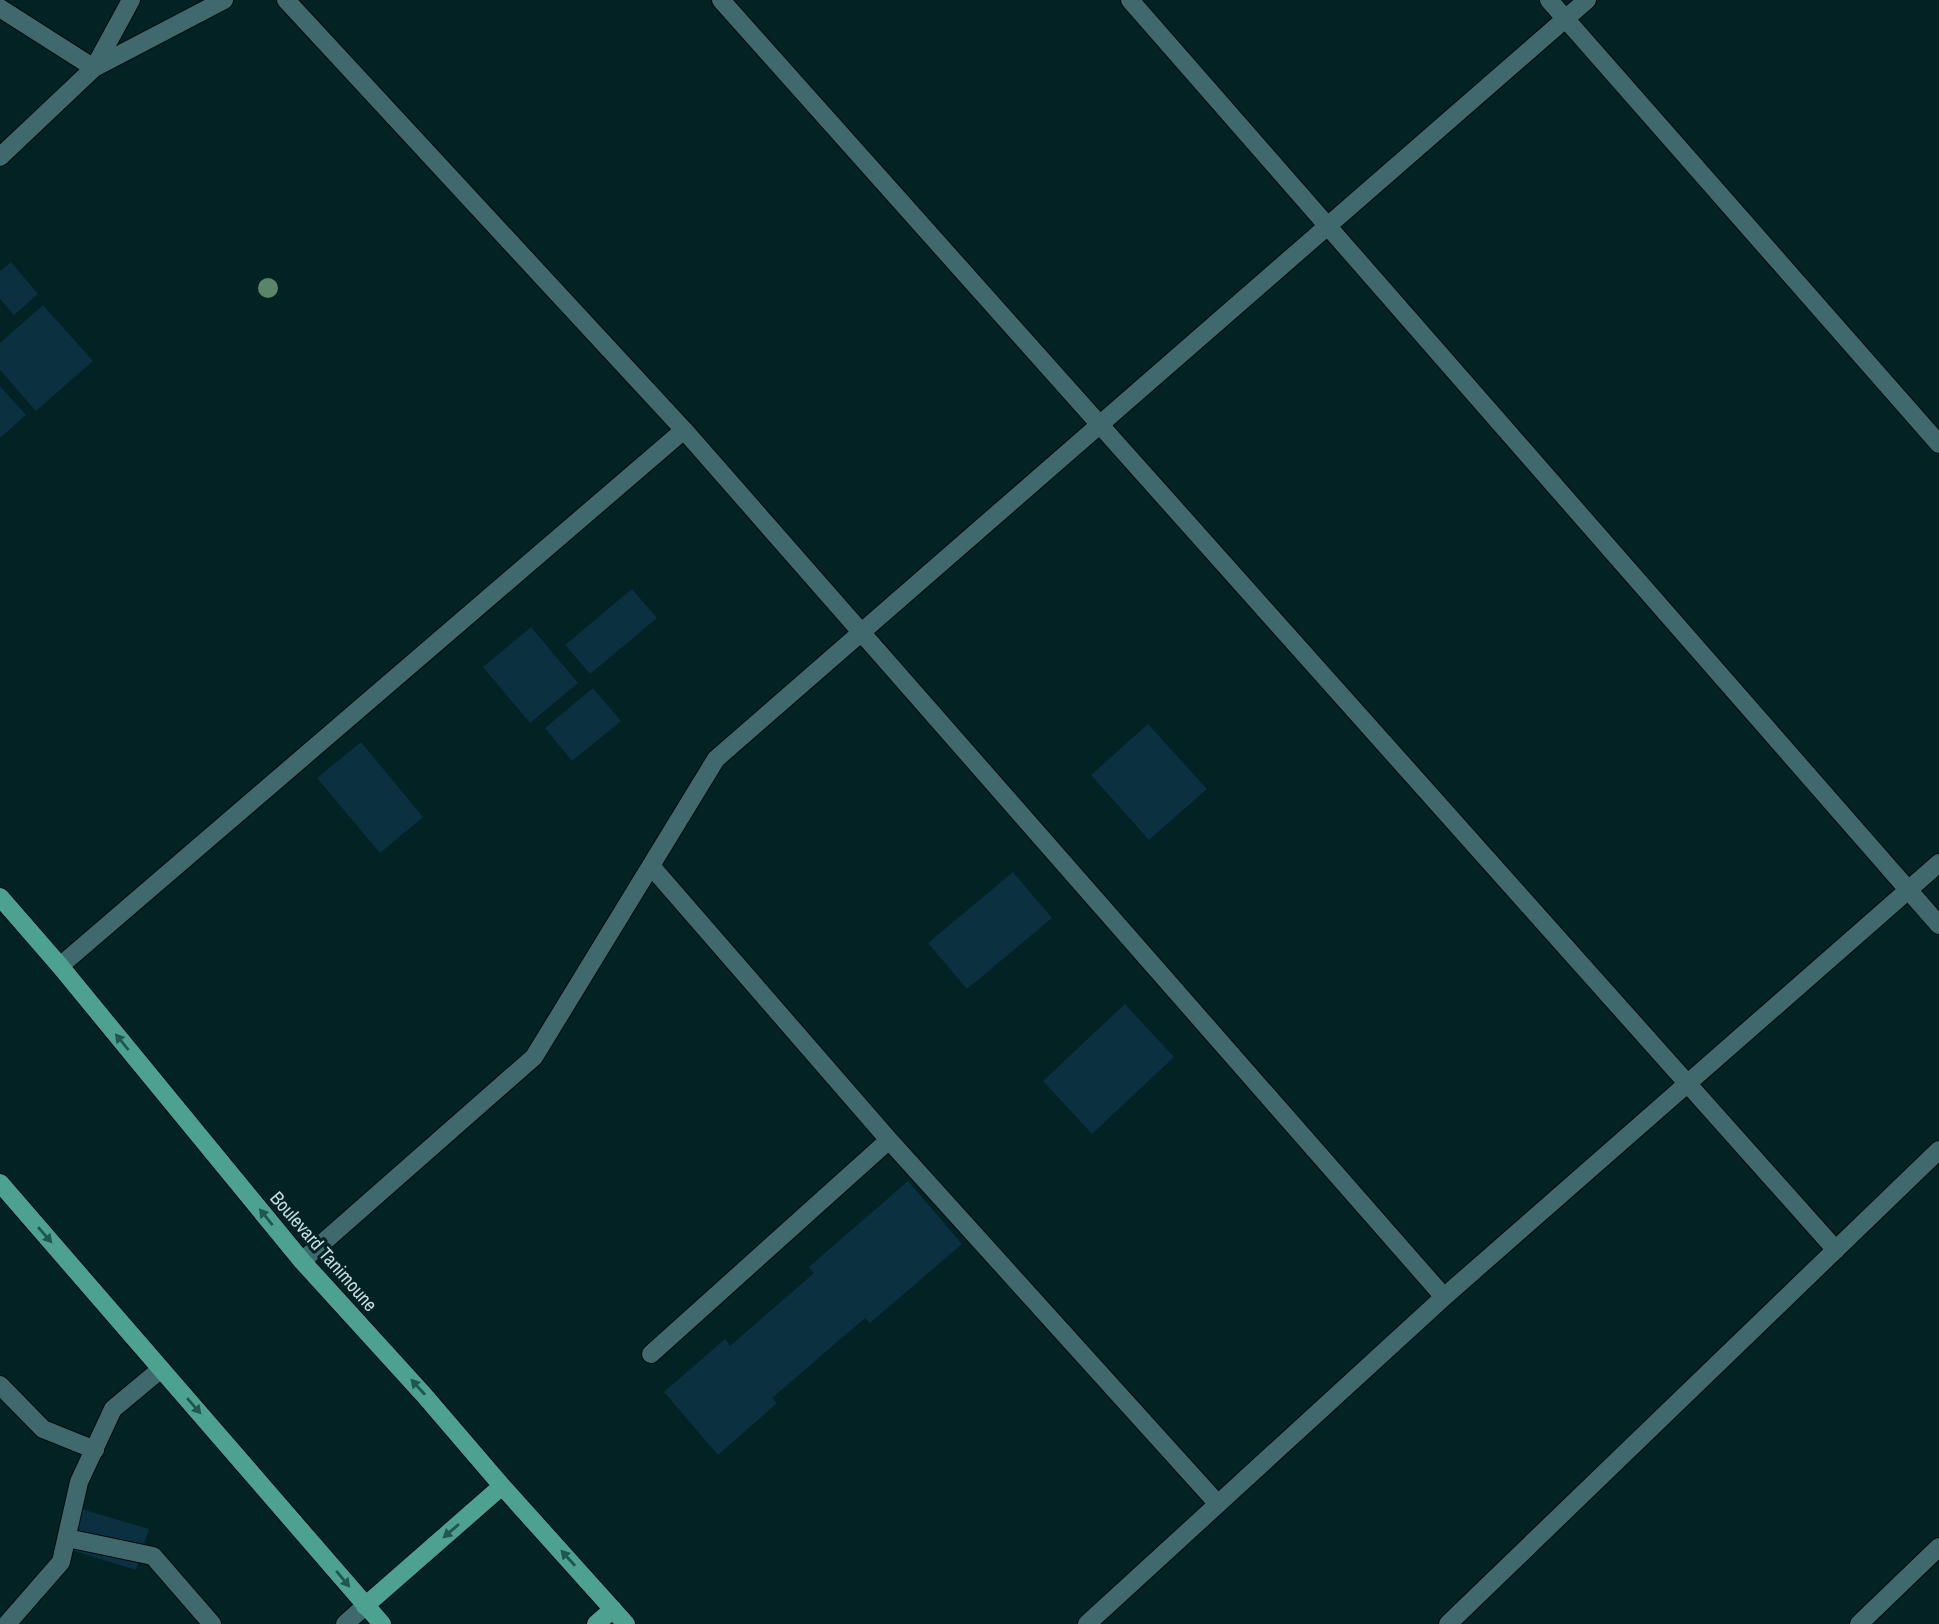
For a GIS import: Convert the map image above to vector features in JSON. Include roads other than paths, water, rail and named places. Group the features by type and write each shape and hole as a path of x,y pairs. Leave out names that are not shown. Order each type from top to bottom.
{"main road":[{"name":"Boulevard Tanimoune","path":"0,897 302,1261 626,1624"},
{"path":"0,1183 382,1624"},
{"path":"365,1606 502,1486"},
{"path":"596,1624 613,1609"}],"street":[{"path":"94,68 131,0"},
{"path":"0,158 94,68 224,0"},
{"path":"286,0 684,430 1444,1297"},
{"path":"721,0 1836,1250"},
{"path":"1130,0 1939,925"},
{"path":"1549,0 1939,444"},
{"path":"302,1261 534,1056 716,759 1587,0"},
{"path":"0,8 94,68"},
{"path":"60,967 684,430"},
{"path":"1087,1624 1444,1297 1939,863"},
{"path":"651,866 889,1140 1218,1504"},
{"path":"651,1354 889,1140"},
{"path":"1448,1624 1939,1150"},
{"path":"7,1624 61,1563 79,1482 113,1409 162,1368"},
{"path":"0,1385 43,1429 94,1450"},
{"path":"67,1538 153,1556 212,1624"},
{"path":"1859,1624 1939,1547"},
{"path":"345,1624 365,1606"}]}
